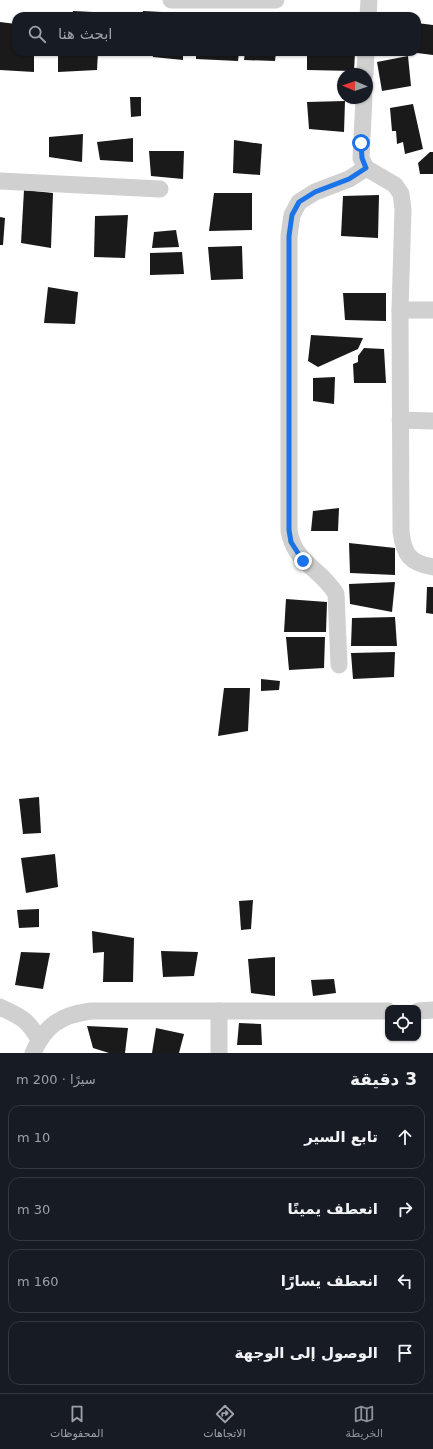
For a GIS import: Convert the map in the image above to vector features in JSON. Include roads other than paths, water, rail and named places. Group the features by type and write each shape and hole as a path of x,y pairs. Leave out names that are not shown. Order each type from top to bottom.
{"street":[{"path":"171,0 276,0"},
{"path":"368,12 369,0"},
{"path":"365,68 366,56"},
{"path":"364,104 362,158 366,168 395,184 401,194 400,532 403,547 410,559 423,565 433,567"},
{"path":"339,665 336,594 330,584 303,561 295,550 289,530 289,236 292,215 299,202 315,192 349,179 366,168"},
{"path":"0,181 160,189"},
{"path":"400,310 433,310"},
{"path":"400,420 433,421"},
{"path":"0,1008 23,1018 30,1024 36,1046"},
{"path":"421,1011 433,1010"},
{"path":"36,1046 55,1022 65,1016 91,1011 385,1011"},
{"path":"219,1012 219,1053"}]}
